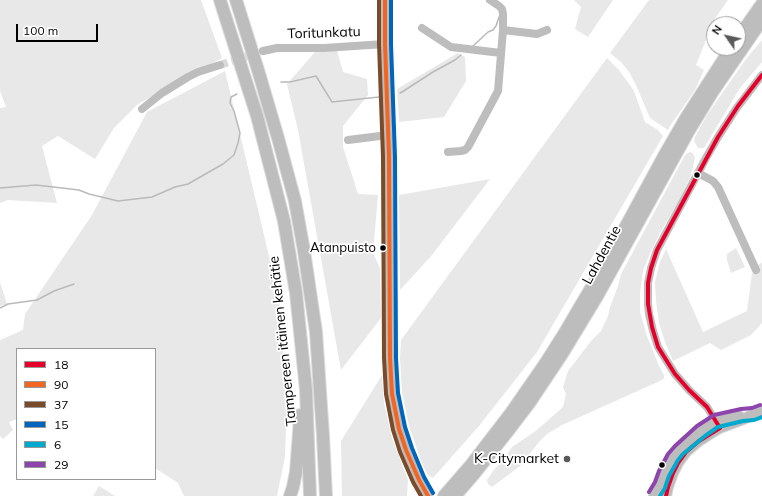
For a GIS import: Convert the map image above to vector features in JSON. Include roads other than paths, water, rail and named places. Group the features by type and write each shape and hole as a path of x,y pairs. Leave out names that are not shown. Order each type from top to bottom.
{"highway":[{"name":"Tampereen itäinen kehätie","path":"220,0 256,116 284,221 296,293 306,390 310,496"},
{"path":"236,0 278,138 295,201 316,332 327,496"},
{"path":"746,27 762,4"},
{"name":"Lahdentie","path":"448,495 474,474 530,402 562,354 599,292 684,138 717,85 762,20"},
{"name":"Lahdentie","path":"448,495 504,424 564,334 607,261 660,162 726,56"},
{"path":"290,496 296,472 300,407 306,390"}],"main road":[{"path":"385,0 390,358 392,394 399,429 406,450 418,480 428,496"},
{"path":"655,496 667,468 679,450 715,426 744,419 757,413"},
{"path":"666,496 672,473 678,463 686,452 715,426"}],"street":[{"path":"448,152 461,151 468,148 492,105 498,91 504,20 502,9 490,0"},
{"path":"422,28 457,49 502,53"},
{"path":"503,30 537,34 547,30"},
{"name":"Toritunkatu","path":"263,51 277,48 324,48 385,44"},
{"path":"142,109 188,77 220,65"},
{"path":"715,426 707,407 675,374 663,356 653,331 649,314 647,294 651,268 657,250 726,124 762,75"},
{"path":"348,140 388,135"},
{"path":"698,173 712,181 718,187 756,270"}],"waterway":[{"path":"472,47 488,32 493,30 499,17"},
{"path":"400,93 461,55"},
{"path":"281,82 290,82 316,76 332,102 379,97"},
{"path":"0,188 36,185 79,190 118,201 152,197 175,187 188,184 223,164 234,155 240,133 234,111 230,103 231,97 237,94"},
{"path":"0,308 8,304 37,300 54,291 74,284"}],"tunnel":[{"path":"220,65 257,53"}],"place":[{"name":"Atanpuisto","path":"383,248"},
{"name":"K-Citymarket","path":"567,459"}]}
